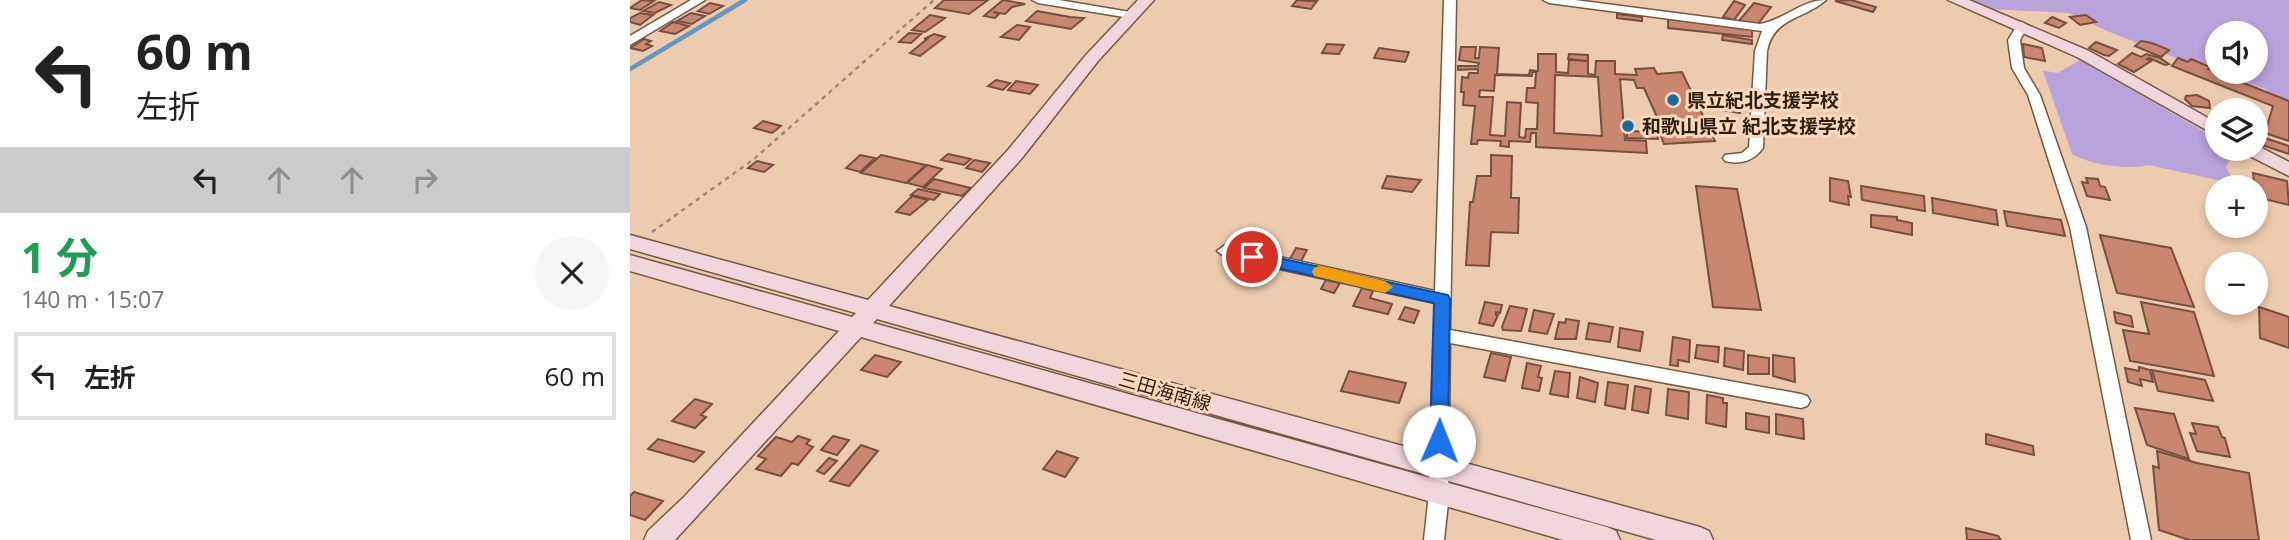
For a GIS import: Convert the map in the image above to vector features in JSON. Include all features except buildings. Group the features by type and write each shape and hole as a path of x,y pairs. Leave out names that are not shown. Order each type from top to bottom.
{"main road":[{"path":"657,540 693,505 1016,154 1092,58 1146,0"},
{"path":"1956,0 2022,26 2120,72 2205,123"},
{"path":"2268,159 2289,170"},
{"name":"三田海南線","path":"632,249 874,309 1700,540"},
{"name":"三田海南線","path":"632,249 857,328 1607,540"}],"street":[{"path":"630,41 699,0"},
{"path":"1038,0 1130,15"},
{"path":"1434,540 1438,492 1450,0"},
{"path":"1549,0 1740,27 1772,26"},
{"path":"1730,158 1746,157 1756,148 1764,37 1772,26 1820,0"},
{"path":"2022,26 2014,40 2018,68 2034,95 2078,227 2141,540"},
{"path":"1225,251 1442,299"},
{"path":"1441,335 1801,401"}],"path":[{"path":"632,249 754,159 934,0"}],"shaded area":[{"path":"1967,0 2289,0 2289,110 2265,89 2250,84 2268,84 2268,21 2205,21 2205,69 2107,31 2069,13 1991,9"},
{"path":"2080,60 2205,132 2205,161 2229,161 2226,167 2230,175 2205,175 2205,177 2149,165 2120,167 2099,164 2072,154 2043,71 2058,73"}],"waterway":[{"path":"630,69 745,0"}],"slow traffic":[{"path":"1320,272 1385,287"}],"place":[{"name":"県立紀北支援学校","path":"1673,100"},
{"name":"和歌山県立 紀北支援学校","path":"1628,126"}],"route":[{"path":"1252,257 1442,299 1439,441"}]}
